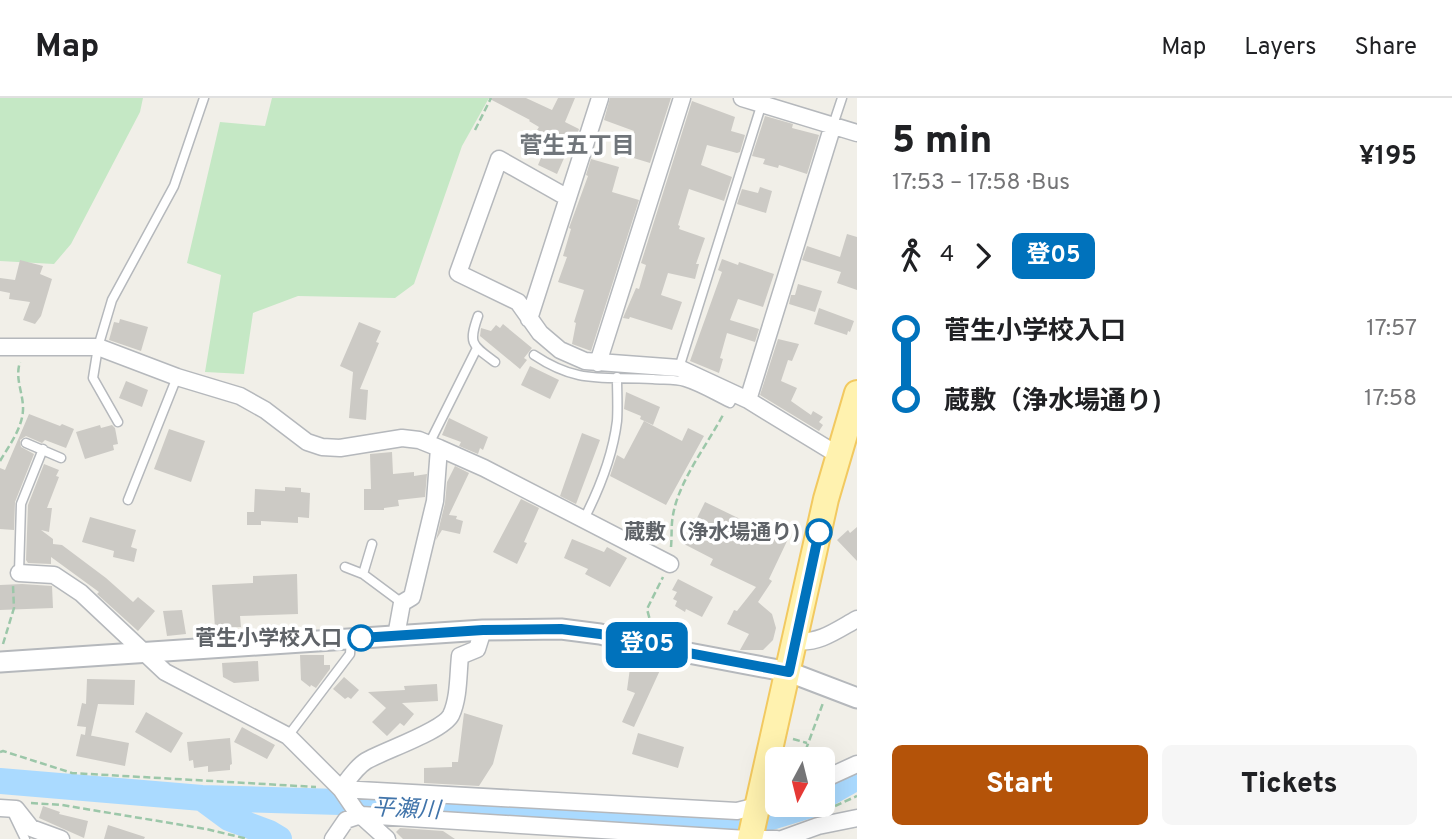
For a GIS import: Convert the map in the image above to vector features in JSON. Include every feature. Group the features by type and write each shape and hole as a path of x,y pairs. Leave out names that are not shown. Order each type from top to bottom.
{"main road":[{"path":"775,747 781,697 789,672 826,499 845,451 857,393"},
{"path":"750,839 765,809"}],"street":[{"path":"529,319 600,98"},
{"path":"598,363 682,98"},
{"path":"743,98 762,101 857,133"},
{"path":"738,399 833,125"},
{"path":"568,198 499,159 457,273 518,302 549,343 560,350 585,361 598,363 679,368 845,451"},
{"path":"0,347 98,346 177,377 240,396 265,410 307,442 322,447 340,448 401,438 434,446 484,468 670,564"},
{"path":"396,636 402,603 412,597 435,501 434,446"},
{"path":"15,577 54,575 81,593 165,672 288,736 342,790 359,813 387,839"},
{"path":"796,641 815,640 857,619"},
{"path":"0,662 483,630 561,629 600,634 789,672 857,698"},
{"path":"342,790 363,763 400,743 441,727 450,718 460,656 477,649 483,630"},
{"path":"835,774 857,764"},
{"path":"342,790 737,811 765,804"},
{"path":"573,829 576,802"},
{"path":"5,808 16,809 31,828 61,839"},
{"path":"333,839 345,820 359,813 750,839 780,839 818,826 857,818"}],"lane":[{"path":"118,422 93,378 98,346 112,300 174,186 204,98"},
{"path":"833,125 842,98"},
{"path":"679,368 762,101"},
{"path":"478,316 471,335 474,346 495,362"},
{"path":"434,446 477,348"},
{"path":"534,355 552,367 593,379 617,377 684,382 738,399"},
{"path":"128,500 177,377"},
{"path":"583,521 612,445 617,422 617,377"},
{"path":"26,443 61,458"},
{"path":"15,577 21,503 43,449"},
{"path":"363,574 372,544"},
{"path":"345,567 363,574 402,603"},
{"path":"288,736 350,654 351,638"},
{"path":"5,808 24,839"},
{"path":"573,829 600,839"}],"path":[{"path":"475,130 491,98"},
{"path":"0,461 14,438 23,415 17,371 25,347"},
{"path":"651,631 653,626 647,609 670,564 673,513 688,474 738,399"},
{"path":"1,652 14,608 15,577"},
{"path":"806,747 824,699"},
{"path":"790,738 807,743"},
{"path":"0,752 72,773 342,790"},
{"path":"835,807 857,796"},
{"path":"27,802 62,805 206,829 248,839"}],"green space":[{"path":"0,98 143,98 140,112 71,244 54,264 0,261"},
{"path":"272,98 489,98 462,146 414,284 395,298 298,296 253,313 244,374 205,372 221,275 187,263 220,122 265,126"}],"building":[{"path":"488,98 526,98 552,110 558,98 575,98 565,122 579,129 573,147 569,147 557,174 538,165 550,137 537,130 539,127 530,120"},
{"path":"610,98 671,98 650,163 627,156 634,131 604,120"},
{"path":"692,101 735,117 731,131 745,135 740,152 737,153 707,145 701,165 732,177 724,201 689,189 679,229 705,238 696,264 699,264 695,279 668,273 661,295 682,302 672,330 630,317 623,318 636,288 639,289 646,265 641,263"},
{"path":"765,116 793,124 792,128 819,135 807,174 779,165 778,168 763,164 765,159 752,156"},
{"path":"591,159 619,167 612,192 639,200 591,351 572,344 574,322 584,290 558,282 567,257 563,256 571,229 569,228 588,176 586,175"},
{"path":"760,187 772,191 766,213 737,204 742,189 758,193"},
{"path":"847,234 857,237 857,290 837,283 841,272 802,260 807,246 840,257"},
{"path":"722,259 774,274 763,307 738,299 730,320 759,329 755,342 727,333 719,373 690,361 722,272 718,270"},
{"path":"20,260 43,266 40,274 52,279 41,316 35,324 23,320 30,302 9,299 10,293 0,291 0,278 15,280"},
{"path":"798,284 822,291 815,312 789,304"},
{"path":"819,308 854,321 850,332 848,331 847,335 814,324"},
{"path":"120,319 148,327 141,351 109,340 114,322 119,323"},
{"path":"359,322 381,331 376,342 379,343 360,389 368,390 366,420 349,418 353,372 340,366"},
{"path":"503,324 532,348 520,369 480,336 481,328 491,331 496,325 500,328"},
{"path":"778,339 799,344 792,361 788,360 781,381 797,388 791,401 811,415 813,411 823,417 819,422 823,425 819,431 760,395"},
{"path":"530,366 559,380 550,399 521,385"},
{"path":"126,381 148,390 142,407 119,398"},
{"path":"626,392 660,407 653,425 624,409"},
{"path":"29,414 74,429 66,448 45,440 42,443 26,436 20,440 21,447 34,454 15,502 14,530 0,529 0,468 5,470"},
{"path":"449,418 488,437 483,450 480,448 478,454 459,446 461,442 442,435"},
{"path":"644,421 682,441 688,428 704,436 666,505 610,476 617,455 624,459"},
{"path":"100,425 101,428 112,425 115,428 118,444 113,445 114,450 85,459 76,432"},
{"path":"169,429 205,441 191,482 154,469"},
{"path":"582,433 600,440 576,504 560,496"},
{"path":"392,452 393,474 427,474 425,497 398,500 399,506 384,510 364,510 364,489 371,489 370,454"},
{"path":"44,464 59,470 56,476 59,477 47,508 52,508 49,532 41,530 53,539 53,544 62,545 133,602 138,597 155,611 138,631 97,594 99,592 51,557 51,564 28,563 26,560 28,505"},
{"path":"455,466 469,473 449,515 457,516 456,519 463,521 460,534 442,530 436,540 447,482"},
{"path":"285,487 301,488 301,492 310,493 309,518 298,517 298,523 261,521 261,525 247,525 247,512 254,512 255,489 285,491"},
{"path":"521,499 539,508 517,564 493,552"},
{"path":"705,502 788,539 769,579 772,581 758,602 772,614 776,628 773,640 763,650 740,650 749,634 727,624 734,610 737,611 756,587 710,565 713,559 684,544"},
{"path":"90,517 136,530 131,547 137,549 134,562 113,557 114,551 82,542"},
{"path":"857,527 857,561 837,540 848,530 850,533"},
{"path":"572,539 604,552 607,547 627,558 610,587 585,574 588,569 564,558"},
{"path":"297,574 298,614 240,616 241,627 215,628 212,585 253,583 253,576"},
{"path":"678,579 713,597 702,617 675,606 677,601 673,599 677,592 672,590"},
{"path":"0,585 52,586 53,608 0,610"},
{"path":"182,610 186,634 167,636 163,611"},
{"path":"300,655 324,655 324,665 330,665 316,688 301,680"},
{"path":"635,656 661,668 634,727 622,722 635,693 627,690 630,668"},
{"path":"258,661 259,681 234,683 223,677 222,663"},
{"path":"344,677 359,690 351,699 345,699 333,689"},
{"path":"87,679 135,680 134,705 98,704 91,736 129,743 125,766 76,756 81,734 85,735 86,727 77,726 82,703 86,704"},
{"path":"437,684 438,701 402,703 414,714 404,726 400,723 387,736 372,722 386,708 368,692 405,690 404,686"},
{"path":"146,712 183,733 171,753 135,732"},
{"path":"464,713 503,725 493,764 479,786 424,783 424,768 452,767 452,762 458,762"},
{"path":"242,727 275,745 267,759 234,742"},
{"path":"638,733 684,747 678,768 632,754"},
{"path":"230,738 230,770 208,772 208,766 194,768 193,760 189,761 187,742"},
{"path":"43,806 60,812 59,814 88,821 84,838 39,818"},
{"path":"108,825 145,837 104,839"},
{"path":"400,828 443,831 455,839 403,839 396,832"}],"waterway":[{"name":"平瀬川","path":"835,790 857,777"},
{"name":"平瀬川","path":"0,781 202,798 374,803 464,812 733,825 771,817"},
{"path":"202,798 229,818 279,839"}],"bus line":[{"name":"登05","path":"361,638 483,630 561,629 600,634 789,672 819,532"}],"place":[{"name":"蔵敷（浄水場通り)","path":"819,532"},
{"name":"菅生小学校入口","path":"361,638"}],"district":[{"name":"菅生五丁目","path":"577,145"}]}
